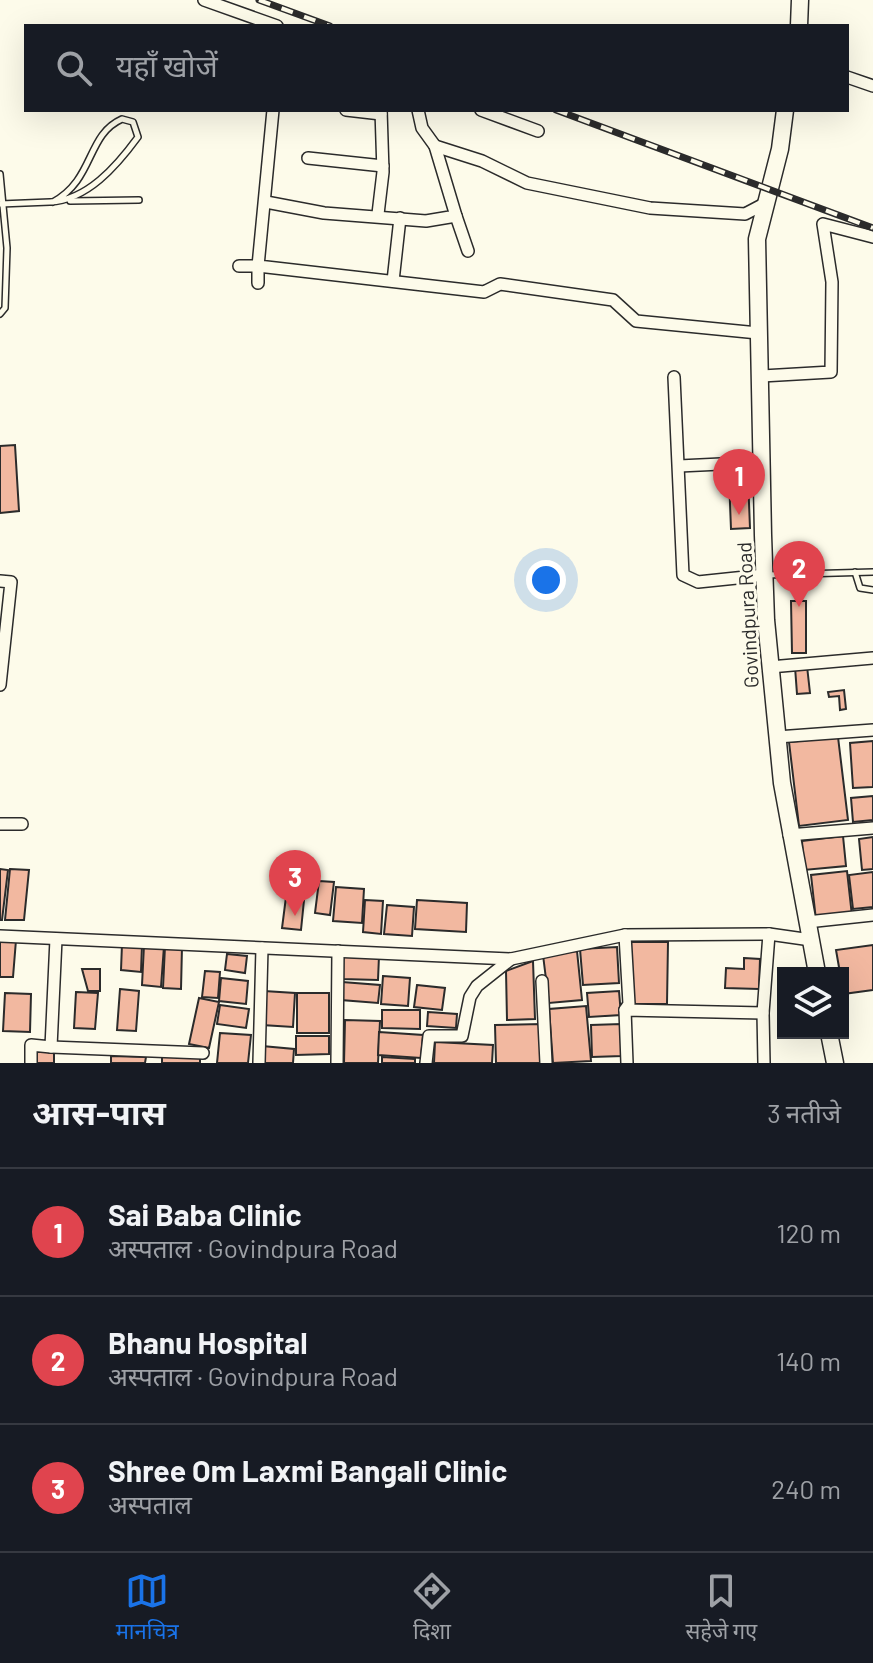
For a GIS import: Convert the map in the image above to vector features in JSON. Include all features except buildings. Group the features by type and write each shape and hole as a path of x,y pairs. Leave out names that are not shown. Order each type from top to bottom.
{"street":[{"path":"204,0 271,24"},
{"path":"799,24 800,0"},
{"path":"849,78 873,86"},
{"path":"258,283 273,112"},
{"path":"378,214 383,166 381,112"},
{"path":"418,112 422,128 435,146 468,251"},
{"path":"486,112 538,131"},
{"name":"Govindpura Road","path":"785,112 780,149 757,239 765,575 770,667 789,835 816,967"},
{"path":"435,146 482,161 527,183 650,208 745,214 764,204"},
{"path":"308,158 383,166"},
{"path":"266,202 324,213 378,214 426,221 456,216"},
{"path":"393,281 400,218"},
{"path":"760,376 831,372 832,282 823,224 873,237"},
{"path":"239,266 484,292 500,284 613,300 636,321 758,333"},
{"path":"674,377 683,575 698,582 765,575"},
{"path":"679,466 763,462"},
{"path":"0,581 11,582 0,685"},
{"path":"770,667 873,658"},
{"path":"777,737 873,730"},
{"path":"0,824 22,824"},
{"path":"789,835 873,828"},
{"path":"807,922 873,915"},
{"path":"0,936 511,959 625,935 769,934 811,940"},
{"path":"764,1063 763,1013 769,934"},
{"path":"625,935 629,1004 625,1010 627,1063"},
{"path":"51,1047 56,939"},
{"path":"259,1063 262,948"},
{"path":"337,1063 338,951"},
{"path":"426,1063 429,1036 462,1036 470,997 477,986 511,959"},
{"path":"542,981 546,1063"},
{"path":"625,1010 763,1013"},
{"path":"830,1039 835,1063"},
{"path":"31,1063 31,1045 159,1057 203,1053"}],"lane":[{"path":"53,202 71,193 106,130 122,119 133,122 138,137 132,145 86,193 69,201"},
{"path":"0,174 7,248 5,308 0,314"},
{"path":"1,204 139,200"},
{"path":"855,572 860,588 873,590"},
{"path":"765,575 873,572"}],"railway":[{"path":"259,0 325,24"},
{"path":"561,112 873,228"}],"place":[{"name":"Sai Baba Clinic","path":"739,515"},
{"name":"Bhanu Hospital","path":"799,607"},
{"name":"Shree Om Laxmi Bangali Clinic","path":"295,916"}]}
